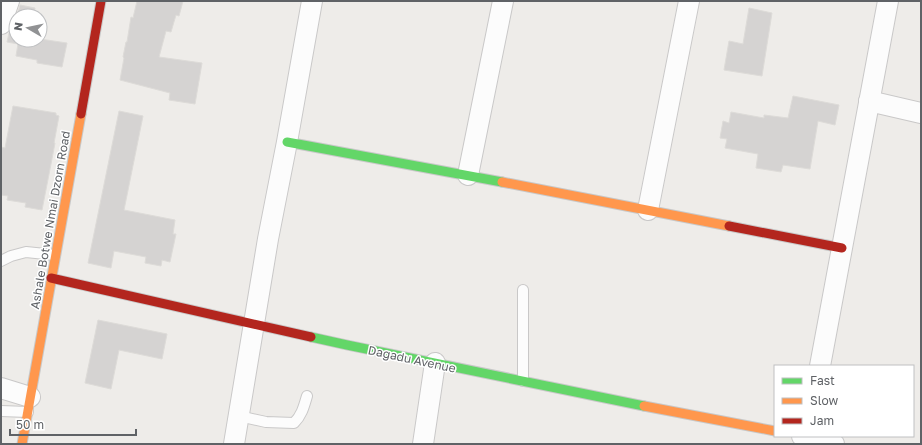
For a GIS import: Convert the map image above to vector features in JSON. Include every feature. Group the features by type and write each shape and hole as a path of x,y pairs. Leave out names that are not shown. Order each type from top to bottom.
{"street":[{"path":"1,24 9,1"},
{"name":"Ashale Botwe Nmai Dzorn Road","path":"22,444 102,1"},
{"path":"234,444 268,240 312,1"},
{"path":"468,175 503,1"},
{"path":"648,210 689,1"},
{"path":"820,365 888,1"},
{"path":"869,101 921,113"},
{"path":"287,142 468,175 842,248"},
{"name":"Dagadu Avenue","path":"51,278 346,345 523,382 774,431"},
{"path":"423,444 435,363"},
{"path":"1,388 29,404"},
{"path":"805,438 834,444"}],"lane":[{"path":"1,261 11,256 26,252 55,255"},
{"path":"522,290 523,382"},
{"path":"239,416 266,422 294,422 299,418 307,396"},
{"path":"1,411 29,404"}],"building":[{"path":"137,1 183,1 179,16 176,15 171,32 166,31 159,57 202,63 195,104 169,100 170,93 120,80 131,17 133,18"},
{"path":"20,5 35,8 19,8"},
{"path":"749,8 772,13 762,76 724,70 729,41 743,44"},
{"path":"48,40 67,43 62,67 37,63 37,60 16,56 17,48 48,48"},
{"path":"793,96 839,105 835,125 818,121 810,169 783,165 781,172 756,168 758,154 725,148 727,139 720,138 723,121 729,123 731,112 764,118 764,115 788,118"},
{"path":"13,106 56,113 56,115 59,116 42,210 25,207 26,203 7,200 8,196 1,195 1,147 5,148"},
{"path":"119,111 143,116 124,210 175,220 173,234 176,234 170,262 162,260 161,266 145,263 146,257 114,251 111,268 88,263"},
{"path":"98,320 167,334 162,359 119,350 111,389 85,383"}],"traffic: fast":[{"path":"287,142 502,182"},
{"path":"311,337 644,406"}],"traffic: slow":[{"path":"22,444 81,114"},
{"path":"502,182 729,226"},
{"path":"644,406 774,431"}],"traffic: jam":[{"path":"81,114 101,1"},
{"path":"729,226 842,248"},
{"path":"51,278 311,337"}]}
